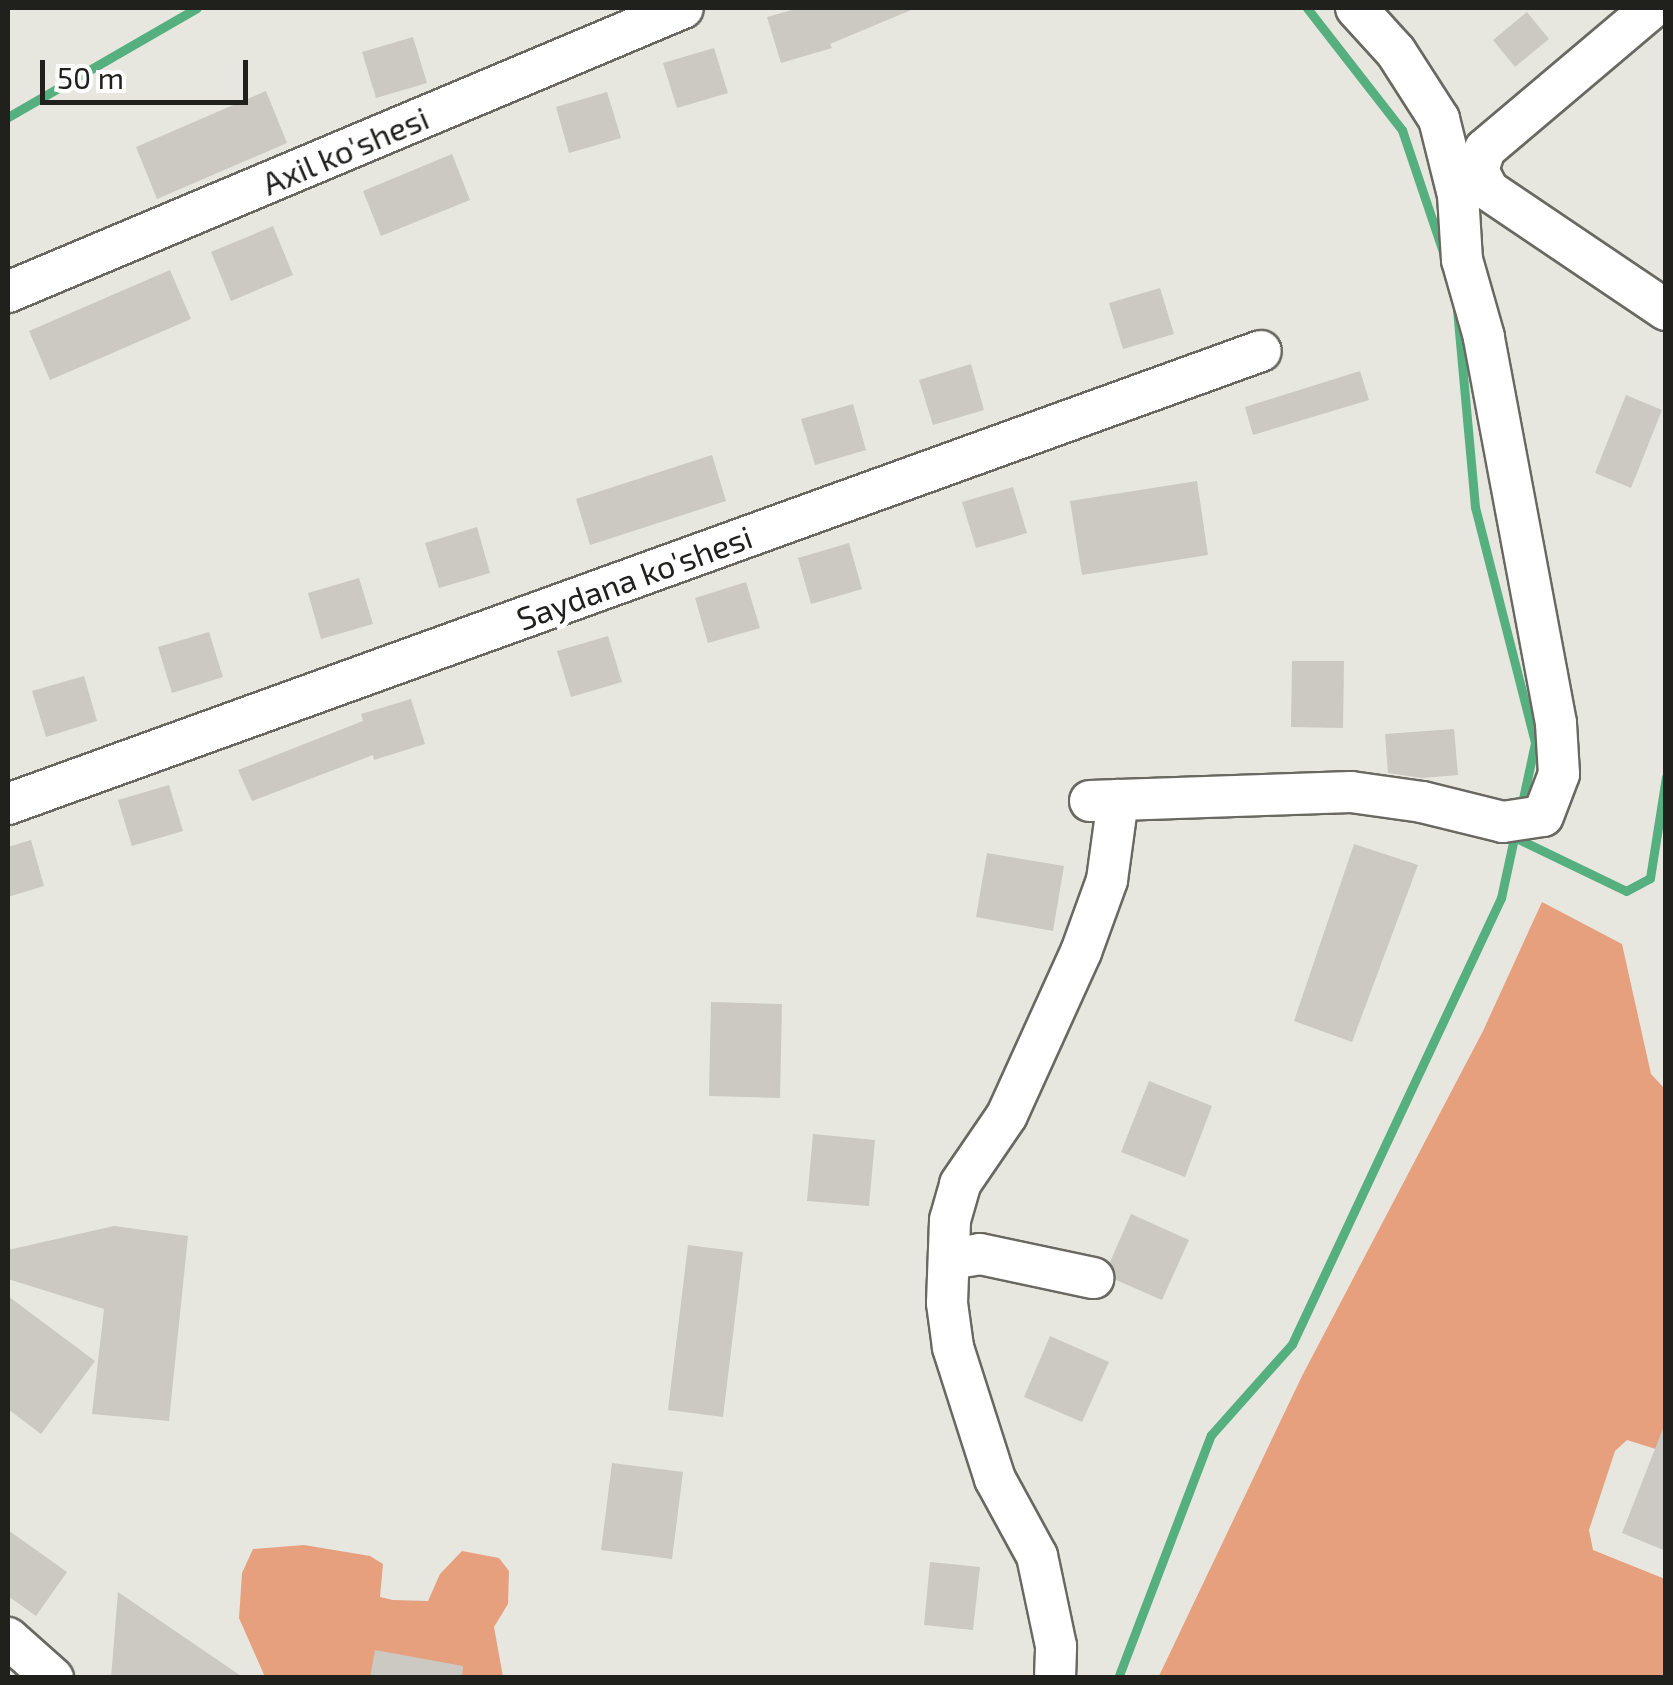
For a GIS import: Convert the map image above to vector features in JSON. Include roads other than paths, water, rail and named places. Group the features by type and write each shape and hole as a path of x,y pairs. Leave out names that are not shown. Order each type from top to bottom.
{"street":[{"name":"Axil ko'shesi","path":"8,292 684,8"},
{"path":"1356,8 1396,52 1488,190 1666,310"},
{"path":"1055,1678 1056,1646 1037,1556 995,1479 952,1347 947,1303 950,1220 960,1184 1008,1114 1081,952 1107,880 1104,800 1351,792 1422,802 1503,822 1543,816 1560,774 1556,723 1484,337 1462,260 1474,172 1652,8"},
{"name":"Saydana ko'shesi","path":"8,804 1261,351"},
{"path":"950,1259 980,1254 1093,1278"},
{"path":"8,1638 53,1678"}],"waterway":[{"path":"8,117 197,8"},
{"path":"1307,8 1402,130 1444,255"},
{"path":"1457,309 1475,507 1535,743 1521,808"},
{"path":"1514,837 1626,891 1650,878 1666,777"},
{"path":"1118,1678 1211,1435 1292,1344 1501,898 1515,833"}]}
